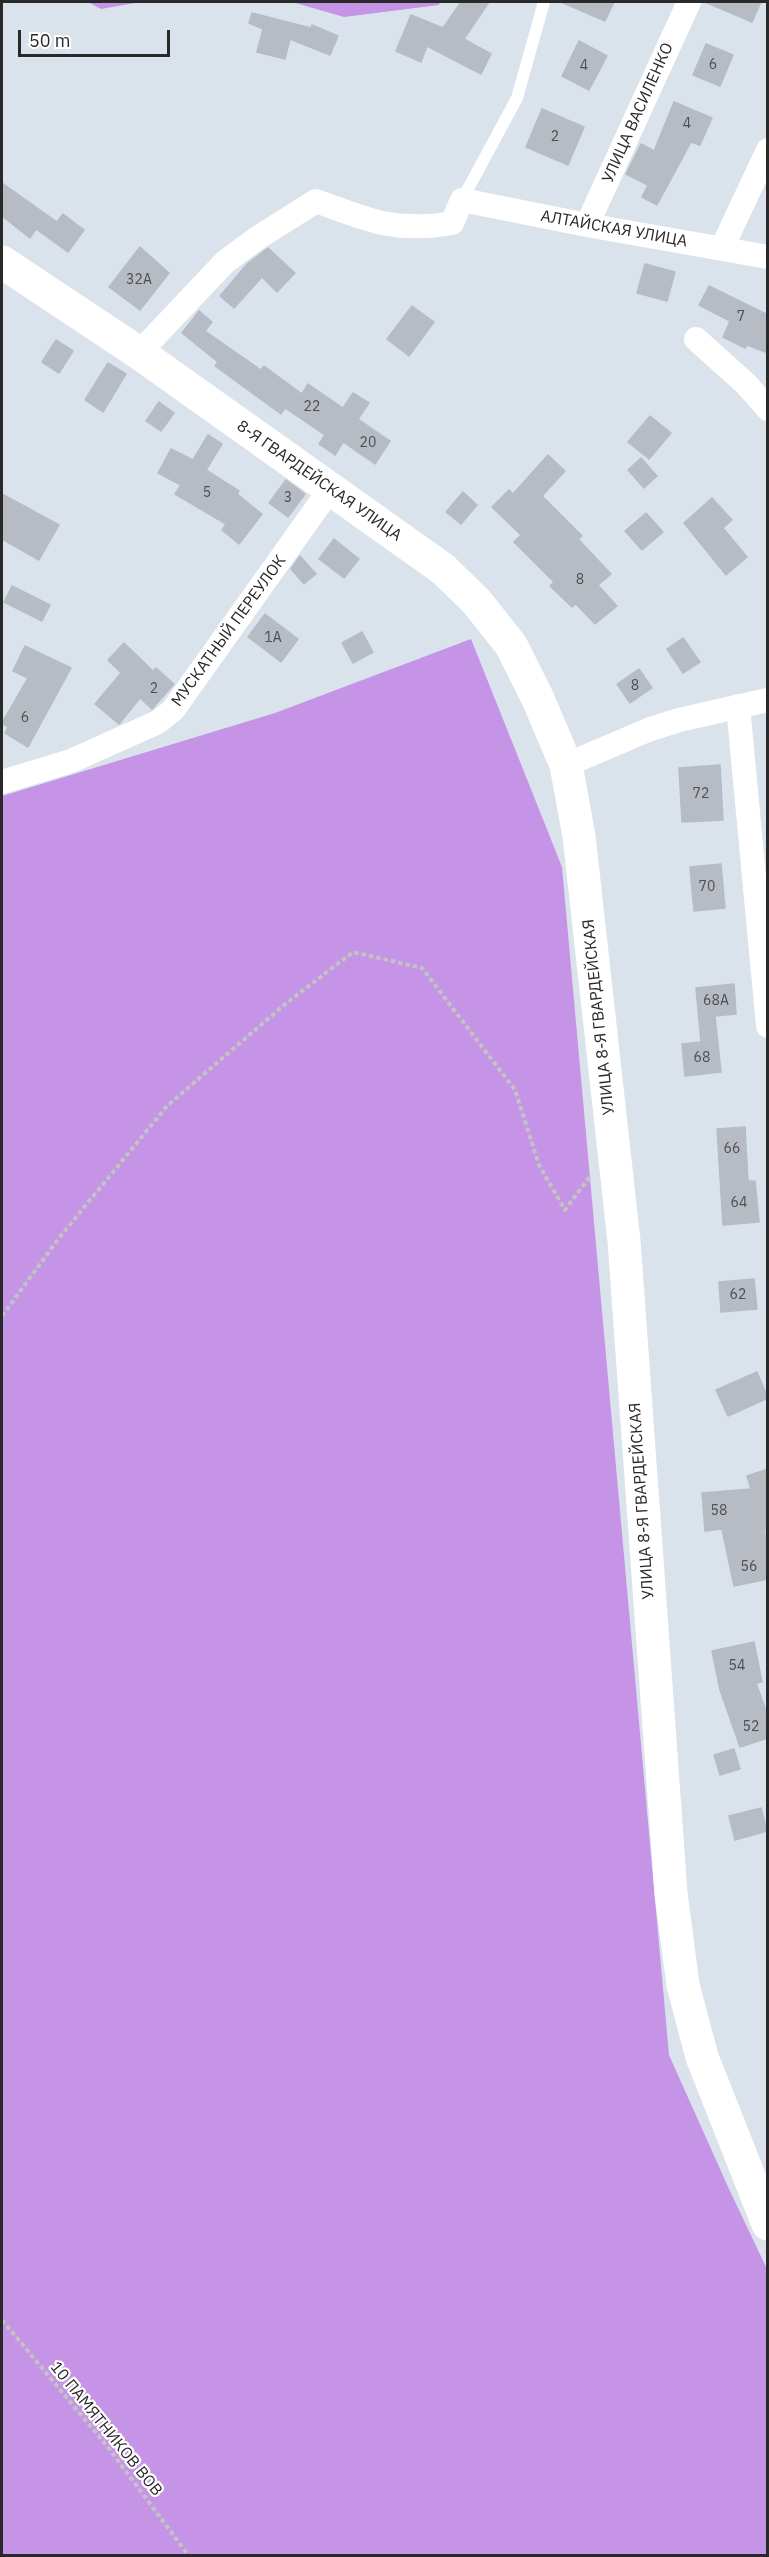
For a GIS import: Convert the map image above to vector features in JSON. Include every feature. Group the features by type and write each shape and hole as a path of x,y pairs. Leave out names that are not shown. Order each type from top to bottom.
{"street":[{"name":"УЛИЦА ВАСИЛЕНКО","path":"587,225 689,2"},
{"path":"722,248 768,150"},
{"name":"АЛТАЙСКАЯ УЛИЦА","path":"462,200 768,257"},
{"path":"139,353 225,262 256,239 316,201 380,224 405,228 452,223 462,200"},
{"name":"8-Я ГВАРДЕЙСКАЯ УЛИЦА","path":"2,262 139,353 443,569 476,601 511,645 538,699 566,765"},
{"path":"696,339 746,384 768,409"},
{"name":"МУСКАТНЫЙ ПЕРЕУЛОК","path":"2,782 45,771 71,761 158,722 173,710 331,488"},
{"path":"566,765 648,730 678,720 768,700"},
{"path":"738,706 768,1026"},
{"name":"УЛИЦА 8-Я ГВАРДЕЙСКАЯ","path":"566,765 579,836 624,1241 670,1893 681,1973 702,2057 768,2224"}],"lane":[{"path":"462,200 517,98 544,2"}],"path":[{"path":"2,1316 59,1238 167,1106 284,1005 353,952 422,968 515,1090 539,1165 565,1210 613,1144"},
{"name":"10 ПАМЯТНИКОВ ВОВ","path":"2,2320 107,2446 189,2556"}],"shaded area":[{"path":"88,2 141,2 101,9"},
{"path":"292,2 440,2 439,5 344,17"},
{"path":"471,639 562,867 669,2055 767,2269 767,2555 2,2555 2,796 275,713"}],"building":[{"path":"461,2 489,2 464,39 491,54 481,74 427,46 421,62 396,51 411,15 443,28"},
{"path":"561,2 614,2 605,21"},
{"path":"705,2 761,2 752,22"},
{"path":"252,13 311,28 312,25 338,36 330,55 290,39 285,59 257,52 263,29 249,23"},
{"path":"579,41 607,56 589,90 562,76"},
{"path":"706,44 733,55 720,86 693,75"},
{"path":"674,102 712,118 700,145 691,142 657,205 642,197 648,185 626,174 641,144 654,151"},
{"path":"542,109 584,127 568,165 526,147"},
{"path":"2,183 57,222 63,214 84,230 68,252 36,229 30,238 2,216"},
{"path":"140,247 169,273 140,310 109,287"},
{"path":"268,248 295,273 277,292 262,277 234,308 220,296 247,264"},
{"path":"645,264 675,272 667,301 637,293"},
{"path":"709,286 768,315 768,353 747,345 745,348 723,337 730,321 699,305"},
{"path":"412,306 434,322 409,356 387,339"},
{"path":"199,311 212,322 205,331 261,370 264,366 302,394 308,384 343,408 353,393 369,403 358,419 390,441 375,464 343,442 335,455 319,444 325,435 285,408 281,414 215,366 218,362 182,333"},
{"path":"56,340 73,351 59,373 42,362"},
{"path":"108,363 126,374 103,412 85,400"},
{"path":"159,402 174,413 161,431 146,421"},
{"path":"650,416 671,433 649,459 628,442"},
{"path":"208,435 222,444 206,470 239,491 237,494 262,514 239,544 222,530 226,524 175,494 181,485 158,473 171,449 193,460"},
{"path":"548,455 565,471 542,496 582,536 578,539 611,574 598,585 617,606 595,624 576,604 572,607 550,586 554,582 514,542 521,535 492,507 509,490 513,494"},
{"path":"641,458 657,476 644,488 628,470"},
{"path":"286,480 305,494 288,517 269,503"},
{"path":"463,492 477,505 461,524 446,512"},
{"path":"2,494 59,525 39,560 2,539"},
{"path":"712,498 732,520 723,528 747,557 726,575 684,523"},
{"path":"646,513 663,532 642,550 625,531"},
{"path":"334,539 359,559 344,578 319,559"},
{"path":"300,556 316,574 304,584 291,569"},
{"path":"12,586 50,605 42,621 4,602"},
{"path":"265,614 298,639 281,662 248,637"},
{"path":"362,632 373,652 353,663 342,643"},
{"path":"683,638 700,662 683,673 667,649"},
{"path":"124,643 153,671 156,668 174,684 152,709 140,698 119,724 95,704 121,673 108,660"},
{"path":"25,646 71,668 28,747 5,733 8,727 2,723 28,678 13,671"},
{"path":"639,669 652,688 630,703 617,684"},
{"path":"720,765 723,820 682,822 679,768"},
{"path":"721,864 725,908 694,911 690,867"},
{"path":"734,984 736,1014 715,1016 721,1072 685,1076 682,1044 701,1042 696,988"},
{"path":"745,1127 748,1181 755,1181 759,1222 723,1225 717,1129"},
{"path":"754,1279 757,1309 721,1312 719,1282"},
{"path":"757,1372 768,1398 728,1416 716,1390"},
{"path":"768,1469 768,1531 764,1531 768,1546 768,1579 734,1586 722,1529 705,1531 702,1493 751,1489 747,1476"},
{"path":"754,1642 762,1682 756,1683 768,1716 768,1738 740,1747 720,1690 712,1651"},
{"path":"734,1749 740,1769 720,1775 714,1755"},
{"path":"761,1808 767,1831 735,1840 729,1816"}]}
